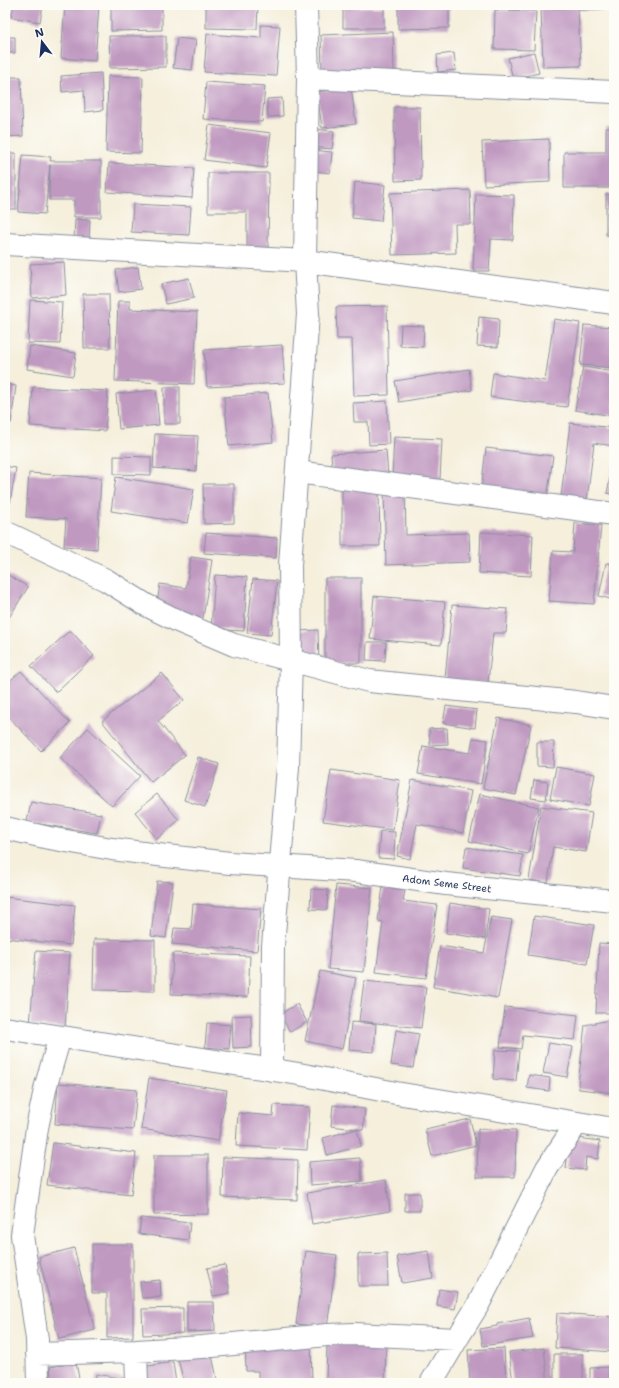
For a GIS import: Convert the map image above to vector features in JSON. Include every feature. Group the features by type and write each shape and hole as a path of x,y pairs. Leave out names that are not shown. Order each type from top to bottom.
{"street":[{"path":"272,1070 273,946 288,767 291,661 290,565 308,314 305,261 308,78 306,5"},
{"path":"308,78 614,92"},
{"path":"5,244 305,261 614,303"},
{"path":"297,472 614,514"},
{"path":"5,532 106,580 146,605 180,622 234,645 369,681 576,702 614,708"},
{"name":"Adom Seme Street","path":"5,828 49,838 112,849 230,863 356,872 446,884 614,901"},
{"path":"5,1028 272,1070 396,1093 614,1129"},
{"path":"38,1383 37,1339 13,1234 46,1085 60,1037"},
{"path":"431,1383 457,1338 478,1306 547,1168 577,1123"},
{"path":"37,1354 202,1347 327,1335 354,1334 457,1338"},
{"path":"136,1351 137,1383"}],"building":[{"path":"14,5 43,5 40,22 11,17"},
{"path":"65,5 99,5 95,61 61,58"},
{"path":"111,5 162,5 162,30 111,31"},
{"path":"206,5 258,5 257,29 206,28"},
{"path":"449,5 449,28 398,29 398,6"},
{"path":"572,5 604,5 604,9 578,10 581,66 543,67 541,9 572,8"},
{"path":"343,7 384,7 384,28 343,28"},
{"path":"495,10 536,11 534,50 494,49"},
{"path":"261,25 280,26 276,76 204,72 207,34 261,38"},
{"path":"393,32 394,71 322,73 321,35"},
{"path":"109,36 166,36 166,67 110,68"},
{"path":"5,37 15,37 15,53 5,53"},
{"path":"177,38 196,40 192,70 173,68"},
{"path":"534,52 539,73 513,79 508,58"},
{"path":"454,53 456,70 438,72 437,55"},
{"path":"101,73 103,110 85,112 84,90 62,92 61,76"},
{"path":"108,76 143,77 141,153 106,152"},
{"path":"5,77 21,77 23,136 5,137"},
{"path":"206,82 265,86 262,122 203,119"},
{"path":"351,87 356,124 322,128 317,92"},
{"path":"282,98 283,116 268,117 267,99"},
{"path":"394,107 420,107 421,180 395,181"},
{"path":"209,125 271,133 266,168 204,160"},
{"path":"606,128 614,128 614,188 564,188 564,152 606,152"},
{"path":"314,129 334,131 332,149 312,147"},
{"path":"549,139 550,182 484,185 482,142"},
{"path":"311,150 332,152 330,173 308,170"},
{"path":"5,153 16,153 16,209 5,209"},
{"path":"23,155 51,157 50,161 101,161 101,217 74,217 74,200 49,200 50,165 45,214 18,212"},
{"path":"109,163 194,168 192,198 107,192"},
{"path":"208,173 269,173 268,249 247,249 247,212 208,212"},
{"path":"355,182 385,185 381,221 352,218"},
{"path":"470,190 471,224 455,224 456,253 392,255 390,193"},
{"path":"476,194 514,195 513,240 491,239 489,271 473,271"},
{"path":"606,194 614,194 614,235 606,235"},
{"path":"133,204 191,207 189,235 131,232"},
{"path":"75,219 90,220 89,241 74,240"},
{"path":"64,262 66,295 32,298 30,264"},
{"path":"138,267 141,289 119,292 116,270"},
{"path":"189,278 194,298 166,304 161,284"},
{"path":"83,294 109,294 110,348 84,348"},
{"path":"30,300 62,302 60,344 28,343"},
{"path":"118,301 130,301 130,309 197,312 194,384 115,381"},
{"path":"387,306 389,395 354,396 352,339 337,339 336,307"},
{"path":"479,317 499,319 498,347 477,346"},
{"path":"554,319 580,323 567,407 490,397 493,373 545,381"},
{"path":"401,325 424,326 423,347 400,346"},
{"path":"584,325 614,327 614,368 580,365"},
{"path":"282,345 285,383 207,387 204,350"},
{"path":"30,346 76,353 73,376 27,369"},
{"path":"583,367 614,372 614,416 575,410"},
{"path":"469,369 472,390 399,402 395,381"},
{"path":"5,384 16,386 11,423 5,423"},
{"path":"33,387 108,391 105,431 30,426"},
{"path":"164,387 180,387 180,424 164,424"},
{"path":"156,390 159,425 119,429 116,394"},
{"path":"268,393 273,442 229,446 224,397"},
{"path":"387,401 389,444 369,445 368,422 354,422 353,403"},
{"path":"570,423 614,428 614,446 594,443 586,508 560,505"},
{"path":"155,434 198,436 196,471 153,468"},
{"path":"394,437 442,439 440,479 392,477"},
{"path":"486,448 553,456 547,499 481,491"},
{"path":"386,450 388,476 333,480 331,454"},
{"path":"114,456 151,457 151,475 114,474"},
{"path":"614,465 614,495 607,493"},
{"path":"5,466 16,468 10,503 5,502"},
{"path":"29,473 101,478 97,549 64,546 66,519 26,517"},
{"path":"116,477 194,489 188,523 111,511"},
{"path":"203,484 234,484 234,523 204,524"},
{"path":"405,489 406,535 469,533 470,562 386,565 384,490"},
{"path":"342,490 379,490 380,546 342,546"},
{"path":"575,523 601,525 594,604 549,601 553,551 573,552"},
{"path":"481,532 533,535 531,576 479,573"},
{"path":"206,533 277,538 276,558 204,553"},
{"path":"191,557 212,560 203,618 156,610 160,584 186,588"},
{"path":"606,563 614,564 614,600 599,596"},
{"path":"5,573 28,587 5,624"},
{"path":"215,575 247,577 244,631 211,629"},
{"path":"325,578 361,578 361,663 325,663"},
{"path":"253,579 277,581 271,635 247,633"},
{"path":"374,596 445,602 441,645 370,639"},
{"path":"452,605 508,609 506,633 493,633 488,683 445,679"},
{"path":"70,630 94,656 56,692 31,666"},
{"path":"318,630 319,663 300,663 299,631"},
{"path":"367,642 386,642 385,661 366,660"},
{"path":"21,671 70,723 41,751 5,713 5,685"},
{"path":"162,673 184,700 158,721 185,755 151,782 102,721"},
{"path":"446,706 477,710 475,728 443,723"},
{"path":"498,718 531,725 516,795 483,788"},
{"path":"88,728 140,776 112,806 60,758"},
{"path":"447,728 448,744 430,745 429,729"},
{"path":"473,738 488,740 481,784 418,774 423,746 470,753"},
{"path":"537,742 554,742 553,767 537,766"},
{"path":"198,757 219,764 205,807 184,800"},
{"path":"556,767 595,774 589,806 550,799"},
{"path":"331,770 400,780 393,830 323,821"},
{"path":"412,780 471,791 463,833 417,824 410,859 397,856"},
{"path":"534,780 548,782 546,800 531,798"},
{"path":"157,794 179,820 157,839 135,812"},
{"path":"480,794 539,807 528,854 469,841"},
{"path":"31,802 101,814 97,833 27,822"},
{"path":"541,806 592,813 586,852 553,847 548,883 529,880"},
{"path":"380,831 395,832 394,859 378,858"},
{"path":"466,847 523,855 520,876 463,868"},
{"path":"157,881 173,882 166,938 151,936"},
{"path":"336,885 372,888 364,972 328,969"},
{"path":"383,887 405,890 403,901 437,905 426,978 376,972 383,922 378,921"},
{"path":"311,889 328,890 327,910 310,909"},
{"path":"5,897 75,905 71,945 5,938"},
{"path":"450,903 489,909 485,939 446,933"},
{"path":"193,904 261,909 257,951 172,944 174,928 191,929"},
{"path":"534,916 594,925 587,964 528,955"},
{"path":"491,917 512,920 498,998 433,987 440,946 484,953"},
{"path":"94,939 155,940 155,991 93,990"},
{"path":"599,943 614,944 614,1013 596,1013"},
{"path":"36,951 70,953 65,1028 30,1025"},
{"path":"173,953 250,956 248,997 171,994"},
{"path":"320,971 356,978 342,1049 305,1041"},
{"path":"364,981 426,987 421,1028 359,1021"},
{"path":"297,1004 307,1022 290,1032 280,1014"},
{"path":"505,1007 578,1015 575,1040 523,1035 521,1049 500,1047"},
{"path":"251,1015 252,1047 233,1048 232,1016"},
{"path":"614,1019 614,1093 579,1089 578,1084 585,1025"},
{"path":"351,1022 376,1024 374,1052 349,1050"},
{"path":"207,1023 231,1025 229,1049 205,1047"},
{"path":"396,1030 419,1034 413,1068 391,1065"},
{"path":"549,1043 573,1047 567,1077 543,1073"},
{"path":"495,1050 519,1051 516,1081 493,1079"},
{"path":"529,1075 550,1078 549,1091 527,1088"},
{"path":"149,1078 227,1090 218,1141 141,1129"},
{"path":"58,1083 137,1090 133,1130 55,1124"},
{"path":"274,1105 310,1107 307,1150 236,1146 238,1113 273,1116"},
{"path":"333,1105 365,1109 363,1130 331,1126"},
{"path":"470,1119 476,1145 432,1156 425,1129"},
{"path":"357,1129 361,1146 327,1155 323,1138"},
{"path":"478,1129 516,1130 515,1177 477,1177"},
{"path":"570,1137 600,1141 598,1159 586,1157 585,1170 566,1168"},
{"path":"53,1143 136,1153 131,1195 47,1185"},
{"path":"154,1155 208,1155 208,1214 154,1215"},
{"path":"223,1157 298,1160 297,1200 222,1197"},
{"path":"360,1158 362,1181 310,1185 309,1162"},
{"path":"386,1180 390,1211 312,1224 307,1193"},
{"path":"405,1193 420,1193 420,1211 405,1211"},
{"path":"141,1218 190,1223 188,1240 139,1234"},
{"path":"92,1244 133,1244 133,1337 107,1338 107,1293 92,1293"},
{"path":"74,1248 95,1330 59,1339 39,1257"},
{"path":"306,1251 337,1255 327,1328 296,1324"},
{"path":"429,1251 433,1278 402,1283 397,1256"},
{"path":"387,1253 388,1286 358,1286 358,1254"},
{"path":"225,1265 230,1293 213,1296 207,1268"},
{"path":"160,1280 161,1297 142,1298 140,1282"},
{"path":"439,1289 458,1292 455,1309 437,1306"},
{"path":"187,1302 214,1302 215,1331 187,1332"},
{"path":"183,1308 183,1333 143,1335 142,1309"},
{"path":"557,1313 614,1317 614,1352 555,1348"},
{"path":"529,1318 533,1338 483,1346 480,1329"},
{"path":"311,1339 312,1383 258,1383 258,1371 246,1371 245,1341"},
{"path":"327,1344 386,1344 385,1383 326,1383"},
{"path":"504,1348 506,1383 470,1383 468,1350"},
{"path":"544,1348 548,1383 513,1383 509,1352"},
{"path":"211,1351 218,1383 184,1383 178,1359"},
{"path":"554,1354 583,1354 583,1383 554,1383"},
{"path":"173,1362 176,1383 145,1383 142,1367"},
{"path":"76,1363 80,1383 52,1383 50,1367"},
{"path":"609,1367 609,1383 590,1383 590,1368"},
{"path":"96,1374 126,1379 125,1383 95,1383"}]}
